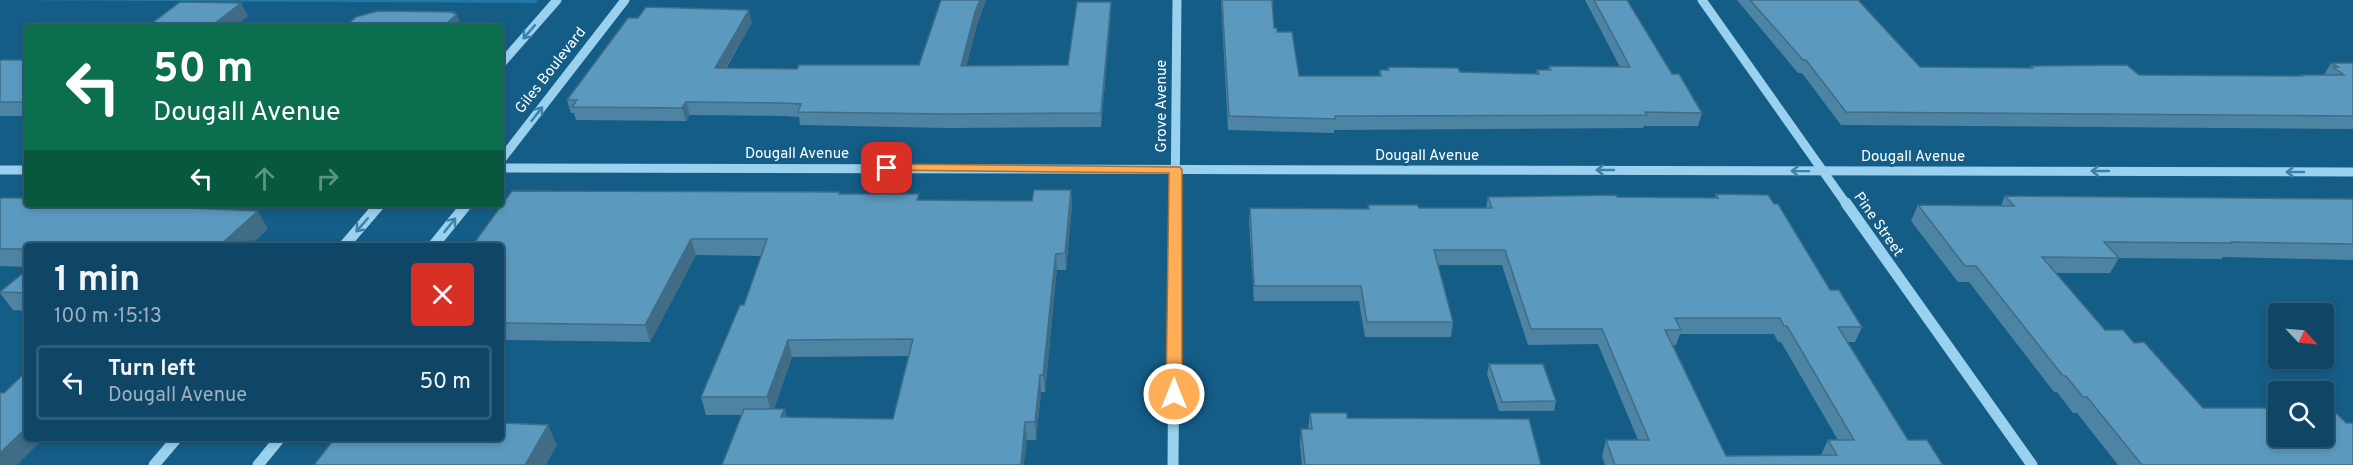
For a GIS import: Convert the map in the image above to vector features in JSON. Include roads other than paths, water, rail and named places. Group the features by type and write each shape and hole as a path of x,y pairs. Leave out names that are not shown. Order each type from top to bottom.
{"street":[{"path":"504,61 557,0"},
{"name":"Giles Boulevard","path":"504,156 626,0"},
{"name":"Grove Avenue","path":"1173,465 1177,0"},
{"name":"Pine Street","path":"1702,0 2032,465"},
{"name":"Dougall Avenue","path":"504,168 2353,172"},
{"path":"0,170 24,170"},
{"path":"347,243 377,207"},
{"path":"435,243 465,207"},
{"path":"154,465 174,441"},
{"path":"258,465 278,441"}]}
